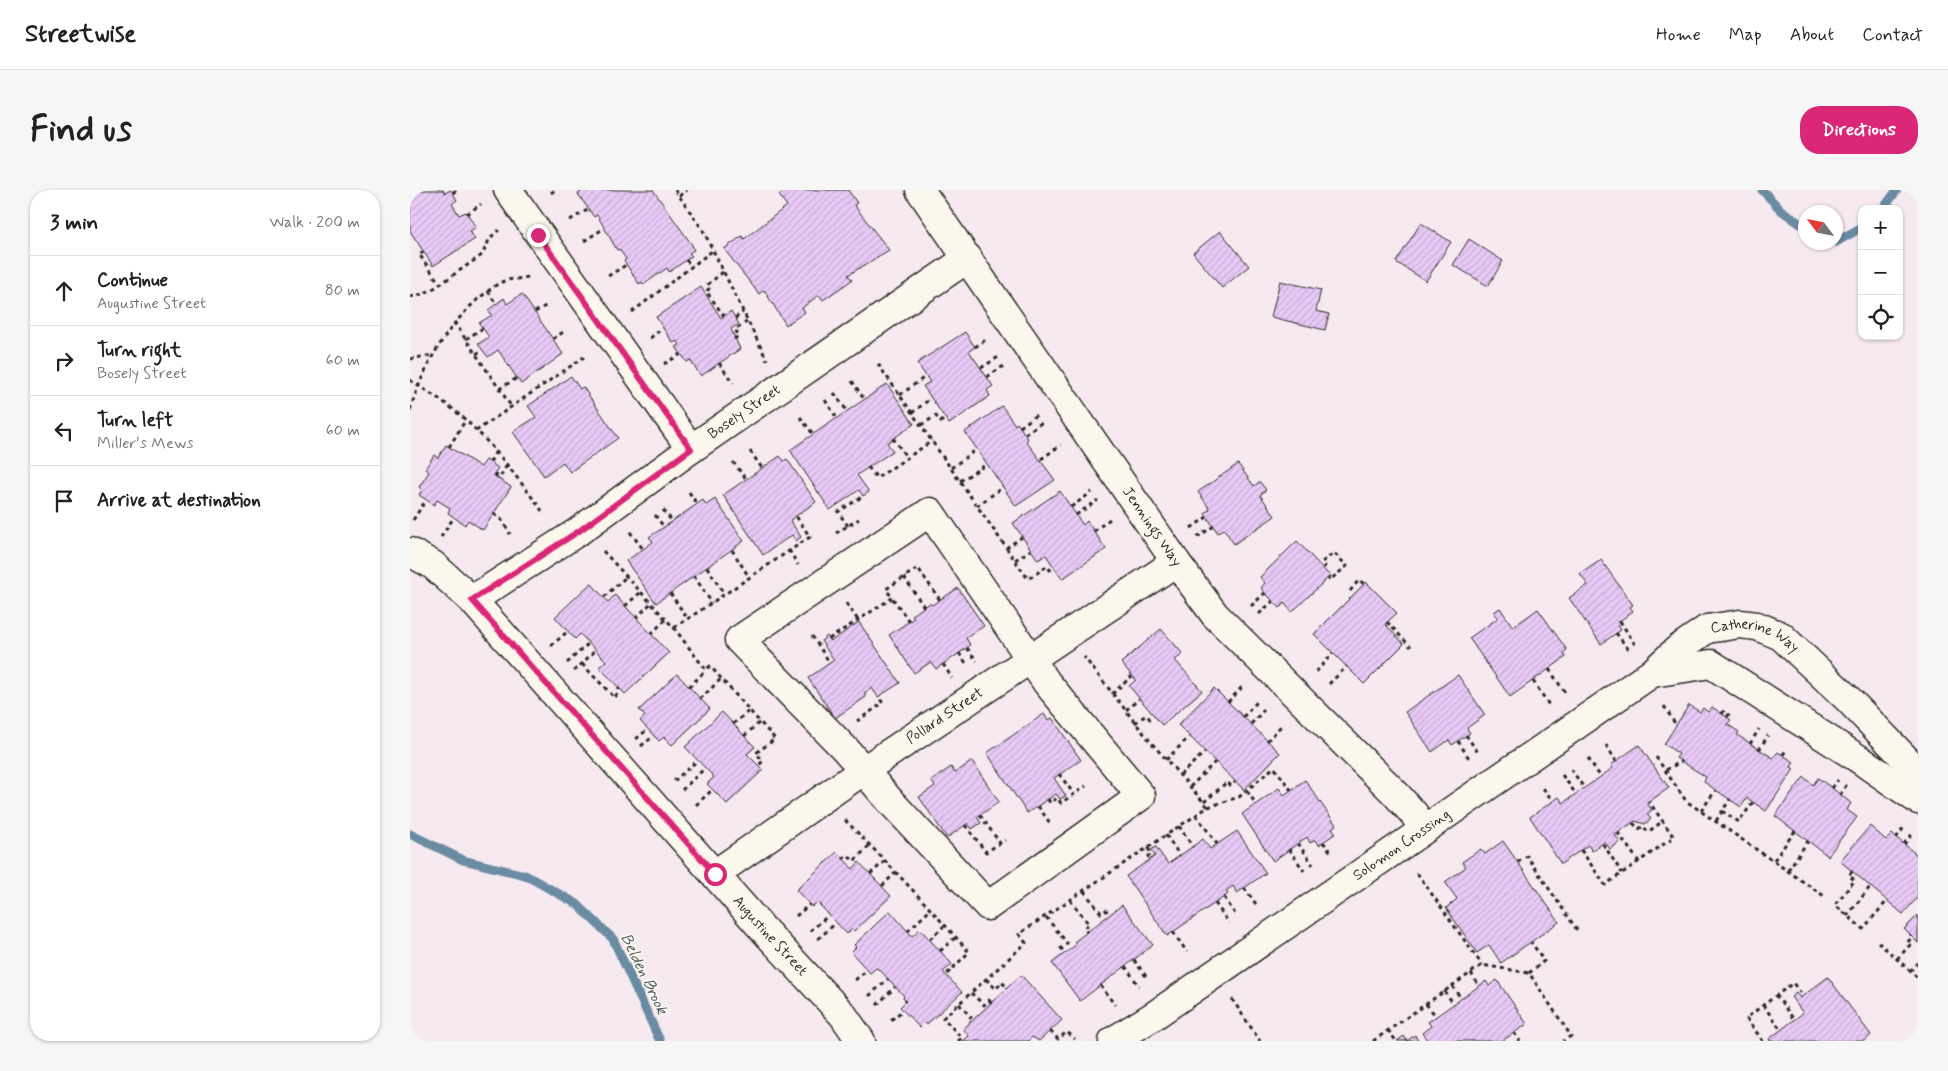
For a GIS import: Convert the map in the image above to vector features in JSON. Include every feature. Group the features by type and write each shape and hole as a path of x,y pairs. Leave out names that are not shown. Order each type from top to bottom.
{"street":[{"path":"508,190 691,449"},
{"name":"Jennings Way","path":"920,190 1176,562 1215,615 1394,792 1424,829"},
{"name":"Bosely Street","path":"472,600 579,531 691,449 968,258"},
{"path":"930,512 1030,660 1141,796 988,906 864,770 739,640 930,512"},
{"name":"Augustine Street","path":"410,552 433,565 472,600 843,1015 861,1041"},
{"name":"Pollard Street","path":"715,874 864,770 1176,562"},
{"name":"Catherine Way","path":"1652,673 1678,649 1707,628 1740,624 1769,630 1781,636 1800,653 1918,772"},
{"name":"Catherine Way","path":"1652,673 1711,664 1859,758 1918,800"},
{"name":"Solomon Crossing","path":"1113,1041 1152,1017 1652,673"},
{"name":"Augustine Street","path":"843,1015 883,1031"},
{"name":"Solomon Crossing","path":"1129,1041 1152,1017"}],"path":[{"path":"551,193 555,190"},
{"path":"674,190 703,230 767,360"},
{"path":"679,196 687,190"},
{"path":"467,214 481,204"},
{"path":"570,220 588,208"},
{"path":"584,241 603,229"},
{"path":"410,297 423,294 482,255 490,238 498,230"},
{"path":"632,312 712,250"},
{"path":"424,252 419,254 440,284"},
{"path":"686,260 692,266"},
{"path":"608,276 626,264"},
{"path":"723,272 707,285 709,289 706,291 724,316"},
{"path":"410,410 432,355 454,322 488,291 504,281 522,280 530,276"},
{"path":"488,291 496,304"},
{"path":"535,312 549,304"},
{"path":"735,318 743,312"},
{"path":"734,339 739,336 735,330 748,321"},
{"path":"454,322 511,406"},
{"path":"466,339 483,328"},
{"path":"650,338 663,328"},
{"path":"553,339 566,330"},
{"path":"976,347 988,338"},
{"path":"476,354 482,350"},
{"path":"661,366 681,354"},
{"path":"410,359 432,355"},
{"path":"980,368 1000,356"},
{"path":"476,431 584,357"},
{"path":"719,363 733,383"},
{"path":"878,364 1028,579 1047,566 1050,570 1054,567"},
{"path":"987,377 1006,364"},
{"path":"900,395 926,376"},
{"path":"499,389 517,378"},
{"path":"410,380 443,402 476,431 496,451 543,512"},
{"path":"852,381 864,399"},
{"path":"834,393 847,411"},
{"path":"912,412 932,398"},
{"path":"824,400 837,418"},
{"path":"1020,427 1039,413"},
{"path":"921,425 936,416 941,422 945,418"},
{"path":"800,417 812,434"},
{"path":"449,447 465,421"},
{"path":"1025,434 1044,421"},
{"path":"893,438 907,458"},
{"path":"868,468 877,478 932,441"},
{"path":"1041,459 1061,445"},
{"path":"951,468 977,449"},
{"path":"490,462 496,451"},
{"path":"750,451 762,468"},
{"path":"733,462 746,479"},
{"path":"960,481 987,464"},
{"path":"494,474 500,477 507,465"},
{"path":"977,506 1003,487"},
{"path":"689,492 697,504"},
{"path":"1071,507 1092,492"},
{"path":"848,526 838,512 863,496"},
{"path":"413,520 426,500"},
{"path":"1076,515 1098,500"},
{"path":"663,510 672,521"},
{"path":"494,514 501,519 510,534"},
{"path":"655,515 664,527"},
{"path":"674,628 810,537 796,516"},
{"path":"441,538 454,517"},
{"path":"1191,528 1208,517"},
{"path":"836,533 859,519"},
{"path":"1094,531 1110,519"},
{"path":"1197,537 1214,526"},
{"path":"630,532 643,550"},
{"path":"1006,548 1022,536"},
{"path":"732,550 749,577"},
{"path":"789,550 798,565"},
{"path":"1015,560 1031,550"},
{"path":"603,551 674,628 706,670"},
{"path":"1323,568 1325,566 1322,562 1334,553 1347,566 1330,580 1328,578"},
{"path":"706,567 724,594"},
{"path":"909,621 886,589 918,568 940,600"},
{"path":"604,597 627,576"},
{"path":"694,576 712,602"},
{"path":"904,577 924,607"},
{"path":"1350,591 1359,580 1364,584"},
{"path":"625,606 641,592"},
{"path":"670,593 688,619"},
{"path":"1251,606 1265,593"},
{"path":"830,640 892,598"},
{"path":"1259,614 1273,601"},
{"path":"636,618 651,603"},
{"path":"651,634 666,619"},
{"path":"1620,621 1636,646"},
{"path":"1387,622 1411,647"},
{"path":"550,646 568,631"},
{"path":"1616,634 1629,650"},
{"path":"812,636 830,663"},
{"path":"566,664 589,643"},
{"path":"967,648 977,662"},
{"path":"574,672 596,650"},
{"path":"959,653 969,667"},
{"path":"1316,672 1333,653"},
{"path":"582,664 615,698 620,688"},
{"path":"943,664 952,678"},
{"path":"689,687 710,666 750,710 775,739 756,753 763,761 758,766"},
{"path":"1329,684 1346,666"},
{"path":"1549,669 1566,694"},
{"path":"1112,694 1132,676"},
{"path":"700,699 721,679"},
{"path":"1533,681 1549,706"},
{"path":"1228,702 1242,687"},
{"path":"850,726 883,703 878,698"},
{"path":"1126,710 1139,699"},
{"path":"1243,717 1257,702"},
{"path":"1664,706 1676,725"},
{"path":"733,724 750,710"},
{"path":"1251,724 1264,710"},
{"path":"1135,723 1146,715 1150,720 1154,716"},
{"path":"744,736 760,722"},
{"path":"1750,744 1764,722"},
{"path":"1267,741 1281,726"},
{"path":"1759,750 1773,728"},
{"path":"636,739 648,729"},
{"path":"1466,735 1479,754"},
{"path":"642,746 654,736"},
{"path":"1166,760 1189,737"},
{"path":"1458,741 1470,760"},
{"path":"1606,745 1616,761"},
{"path":"1180,775 1205,752"},
{"path":"1656,757 1686,801 1824,896"},
{"path":"1588,758 1600,776"},
{"path":"674,781 698,760"},
{"path":"1666,770 1682,761"},
{"path":"1190,787 1215,762"},
{"path":"1208,807 1240,797 1274,766 1291,790"},
{"path":"682,790 705,768"},
{"path":"1571,769 1584,788"},
{"path":"1059,774 1074,794"},
{"path":"1562,775 1576,794"},
{"path":"1832,788 1842,776"},
{"path":"1840,795 1849,781"},
{"path":"1204,802 1227,782 1232,786 1235,782"},
{"path":"1048,799 1050,802 1057,798 1061,803 1086,786"},
{"path":"1543,788 1553,801"},
{"path":"696,805 713,789"},
{"path":"1701,811 1716,790"},
{"path":"1247,791 1256,804"},
{"path":"1716,821 1730,799"},
{"path":"1580,850 1605,885 1639,862 1674,837 1649,802"},
{"path":"1722,811 1739,822 1753,802"},
{"path":"1038,806 1050,823 1057,818"},
{"path":"980,815 1000,843"},
{"path":"1196,815 1217,844"},
{"path":"845,820 896,872 908,888 931,909 969,952 946,975"},
{"path":"1634,823 1638,829 1643,826 1648,832 1663,821"},
{"path":"965,825 986,852 1005,840"},
{"path":"1179,826 1193,847"},
{"path":"1896,838 1906,826"},
{"path":"1774,860 1795,830"},
{"path":"1904,844 1914,832"},
{"path":"1618,833 1639,862"},
{"path":"1166,835 1180,856"},
{"path":"1788,870 1808,841"},
{"path":"1323,842 1331,852"},
{"path":"1298,844 1313,865"},
{"path":"1603,844 1622,873"},
{"path":"843,858 847,855 854,862 870,845"},
{"path":"1148,848 1152,854 1147,858 1148,861"},
{"path":"1289,850 1304,871"},
{"path":"1518,862 1527,856 1579,932"},
{"path":"870,874 885,861"},
{"path":"1852,871 1849,876 1855,880 1835,905 1847,916 1863,929 1888,901"},
{"path":"882,886 896,872"},
{"path":"1417,873 1482,965 1528,973 1571,1036 1563,1041"},
{"path":"1847,916 1870,887"},
{"path":"1244,888 1256,904"},
{"path":"1084,891 1100,913 1106,910 1109,915"},
{"path":"1224,897 1238,917"},
{"path":"1070,900 1089,924 1084,928 1087,932"},
{"path":"1215,903 1229,923"},
{"path":"796,916 810,904"},
{"path":"908,931 931,909"},
{"path":"810,931 829,915"},
{"path":"1046,917 1067,943 1061,948 1065,953"},
{"path":"818,940 836,923"},
{"path":"930,939 945,925"},
{"path":"1173,932 1187,952"},
{"path":"940,951 956,937"},
{"path":"1897,959 1910,945 1907,943 1912,938"},
{"path":"1528,973 1544,961 1531,942"},
{"path":"1878,942 1918,978"},
{"path":"1134,960 1148,979"},
{"path":"1910,971 1918,963"},
{"path":"1373,1041 1482,965"},
{"path":"1125,966 1139,986"},
{"path":"855,980 867,970"},
{"path":"1471,973 1480,986"},
{"path":"869,996 888,979"},
{"path":"986,979 996,989 1002,982 1007,988"},
{"path":"1763,1041 1746,1018 1793,982 1803,996"},
{"path":"1100,985 1115,1004"},
{"path":"1452,986 1461,998"},
{"path":"877,1005 896,987"},
{"path":"1444,991 1454,1004"},
{"path":"971,993 984,1005 989,1000 991,1003"},
{"path":"1776,995 1794,1020"},
{"path":"1232,999 1260,1041"},
{"path":"959,1004 972,1017 968,1020 970,1022"},
{"path":"1426,1004 1436,1016"},
{"path":"1763,1004 1781,1030"},
{"path":"883,1031 903,1010"},
{"path":"1388,1030 1396,1041"},
{"path":"1050,1031 1058,1040 1066,1032 1075,1040"},
{"path":"1514,1033 1520,1041"}],"building":[{"path":"410,190 443,190 445,193 451,190 457,200 452,204 459,215 466,212 476,227 470,231 475,239 433,266 410,231"},
{"path":"580,190 653,190 692,245 694,250 689,253 692,256 669,272 667,268 643,285 642,282 639,284 624,261 626,259 619,249 617,250 597,215 594,217 578,194 581,192"},
{"path":"786,190 848,190 857,203 854,205 889,250 848,275 852,280 823,300 819,295 802,308 805,312 786,325 764,290 759,294 724,249 742,236 744,239 787,206 779,195"},
{"path":"1421,223 1451,242 1426,281 1396,262"},
{"path":"1220,231 1249,266 1222,288 1193,253"},
{"path":"1469,239 1503,261 1488,286 1453,265"},
{"path":"1280,281 1321,290 1316,311 1329,314 1325,330 1271,317"},
{"path":"701,287 721,318 731,311 739,324 731,329 740,349 701,376 690,360 687,362 676,347 680,345 677,341 673,343 656,317"},
{"path":"522,294 563,354 521,384 498,350 488,357 478,344 489,337 479,323 492,315 488,310 504,298 507,304"},
{"path":"965,332 975,347 969,351 993,386 987,390 990,396 949,424 923,386 930,382 917,363"},
{"path":"571,376 580,389 583,387 618,438 570,472 563,462 544,476 513,432 536,417 528,406"},
{"path":"887,384 914,424 887,443 893,451 857,475 869,492 863,496 859,490 830,510 790,450"},
{"path":"1002,406 1015,425 1017,423 1020,427 1028,439 1026,441 1055,480 1016,506 965,432"},
{"path":"446,445 481,467 486,460 490,462 498,468 493,475 511,487 483,530 468,520 465,525 448,513 450,508 437,500 434,505 419,495 422,490 419,487 429,472 425,469 434,455 438,458"},
{"path":"780,456 784,461 787,459 816,502 790,520 801,537 796,541 792,535 763,555 723,495"},
{"path":"1238,464 1254,486 1260,482 1266,490 1260,495 1275,516 1234,544 1224,529 1218,533 1205,513 1210,509 1198,492"},
{"path":"1060,491 1083,525 1087,521 1106,549 1062,579 1046,555 1038,560 1013,523"},
{"path":"715,499 744,541 656,603 626,561 653,542 649,537 703,500 706,505"},
{"path":"1297,541 1330,576 1292,612 1284,603 1280,608 1265,593 1261,588 1265,583 1260,577"},
{"path":"1601,560 1633,605 1630,607 1633,611 1617,623 1621,630 1601,644 1569,598 1588,585 1580,574"},
{"path":"1366,582 1397,613 1385,624 1404,644 1364,684 1314,634"},
{"path":"591,583 608,602 615,595 669,653 625,694 599,667 606,661 580,634 575,639 555,617"},
{"path":"958,588 984,626 966,638 970,645 967,648 936,669 931,662 914,673 889,635 914,618 912,615"},
{"path":"1500,608 1513,627 1538,609 1567,650 1563,653 1566,657 1510,697 1469,638 1498,618 1494,612"},
{"path":"859,622 900,683 878,697 872,688 864,693 866,697 835,718 808,678 834,660 821,641 827,636 831,641"},
{"path":"1161,629 1183,654 1175,660 1202,691 1162,725 1129,686 1136,680 1121,663"},
{"path":"677,674 710,709 672,745 664,737 659,741 640,721 645,716 639,710"},
{"path":"1458,675 1485,715 1467,728 1470,733 1452,745 1449,740 1432,752 1405,712"},
{"path":"1214,688 1280,753 1244,790 1178,725"},
{"path":"1689,705 1700,712 1703,708 1708,712 1712,707 1731,720 1727,724 1739,732 1737,735 1773,758 1778,752 1794,762 1791,767 1794,769 1766,811 1747,798 1741,807 1704,782 1706,777 1676,758 1679,754 1664,744"},
{"path":"722,712 755,747 747,754 763,770 727,804 707,784 714,777 685,747"},
{"path":"1044,714 1048,720 1052,718 1081,760 1054,778 1066,796 1060,799 1056,794 1027,813 987,753"},
{"path":"1639,745 1669,788 1647,803 1652,810 1647,814 1651,819 1645,824 1635,821 1615,835 1620,842 1610,849 1605,842 1592,851 1588,845 1561,864 1530,817 1559,797 1563,803 1613,768 1611,765"},
{"path":"972,761 999,802 977,817 981,823 972,829 968,823 947,838 919,797 935,786 931,781 951,767 955,773"},
{"path":"1804,777 1813,785 1818,778 1832,788 1851,803 1847,810 1857,817 1828,856 1775,816"},
{"path":"1305,780 1336,825 1332,828 1336,833 1319,845 1315,840 1310,843 1307,837 1273,861 1242,814 1279,788 1284,795"},
{"path":"1870,826 1886,840 1892,834 1918,856 1918,897 1903,914 1840,861"},
{"path":"1237,831 1266,873 1237,893 1233,886 1226,891 1228,894 1167,936 1126,876 1155,856 1151,850 1156,847 1168,864 1203,839 1210,849"},
{"path":"1503,841 1559,922 1501,963 1489,945 1477,953 1446,908 1457,899 1445,882 1466,867 1462,862 1481,849 1485,854"},
{"path":"837,852 853,869 859,862 891,896 854,931 852,929 847,934 817,902 812,907 796,890"},
{"path":"1122,905 1153,945 1080,1001 1052,963 1076,945 1074,942"},
{"path":"890,911 912,936 920,929 952,964 943,972 962,992 927,1024 925,1023 920,1028 900,1007 906,1001 903,998 904,996 880,970 876,968 870,973 851,952 856,947 854,945"},
{"path":"1918,915 1918,943 1904,929"},
{"path":"1021,975 1062,1020 1039,1041 1032,1037 1028,1041 963,1041 969,1036 963,1029"},
{"path":"1828,977 1871,1035 1864,1041 1770,1041 1769,1039 1803,1013 1791,997 1796,993 1800,998"},
{"path":"1497,980 1527,1024 1502,1041 1428,1041 1422,1033 1431,1026 1428,1022 1486,981 1489,986"},
{"path":"1415,1035 1418,1041 1407,1041"},
{"path":"1404,1036 1407,1041 1397,1041"}],"waterway":[{"path":"1762,190 1781,210 1798,222"},
{"path":"1886,205 1897,190"},
{"path":"1843,238 1858,229"},
{"name":"Belden Brook","path":"410,834 463,860 525,875 577,904 613,939 660,1041"}],"route":[{"path":"538,235 691,449 579,531 472,600 715,874"}]}
